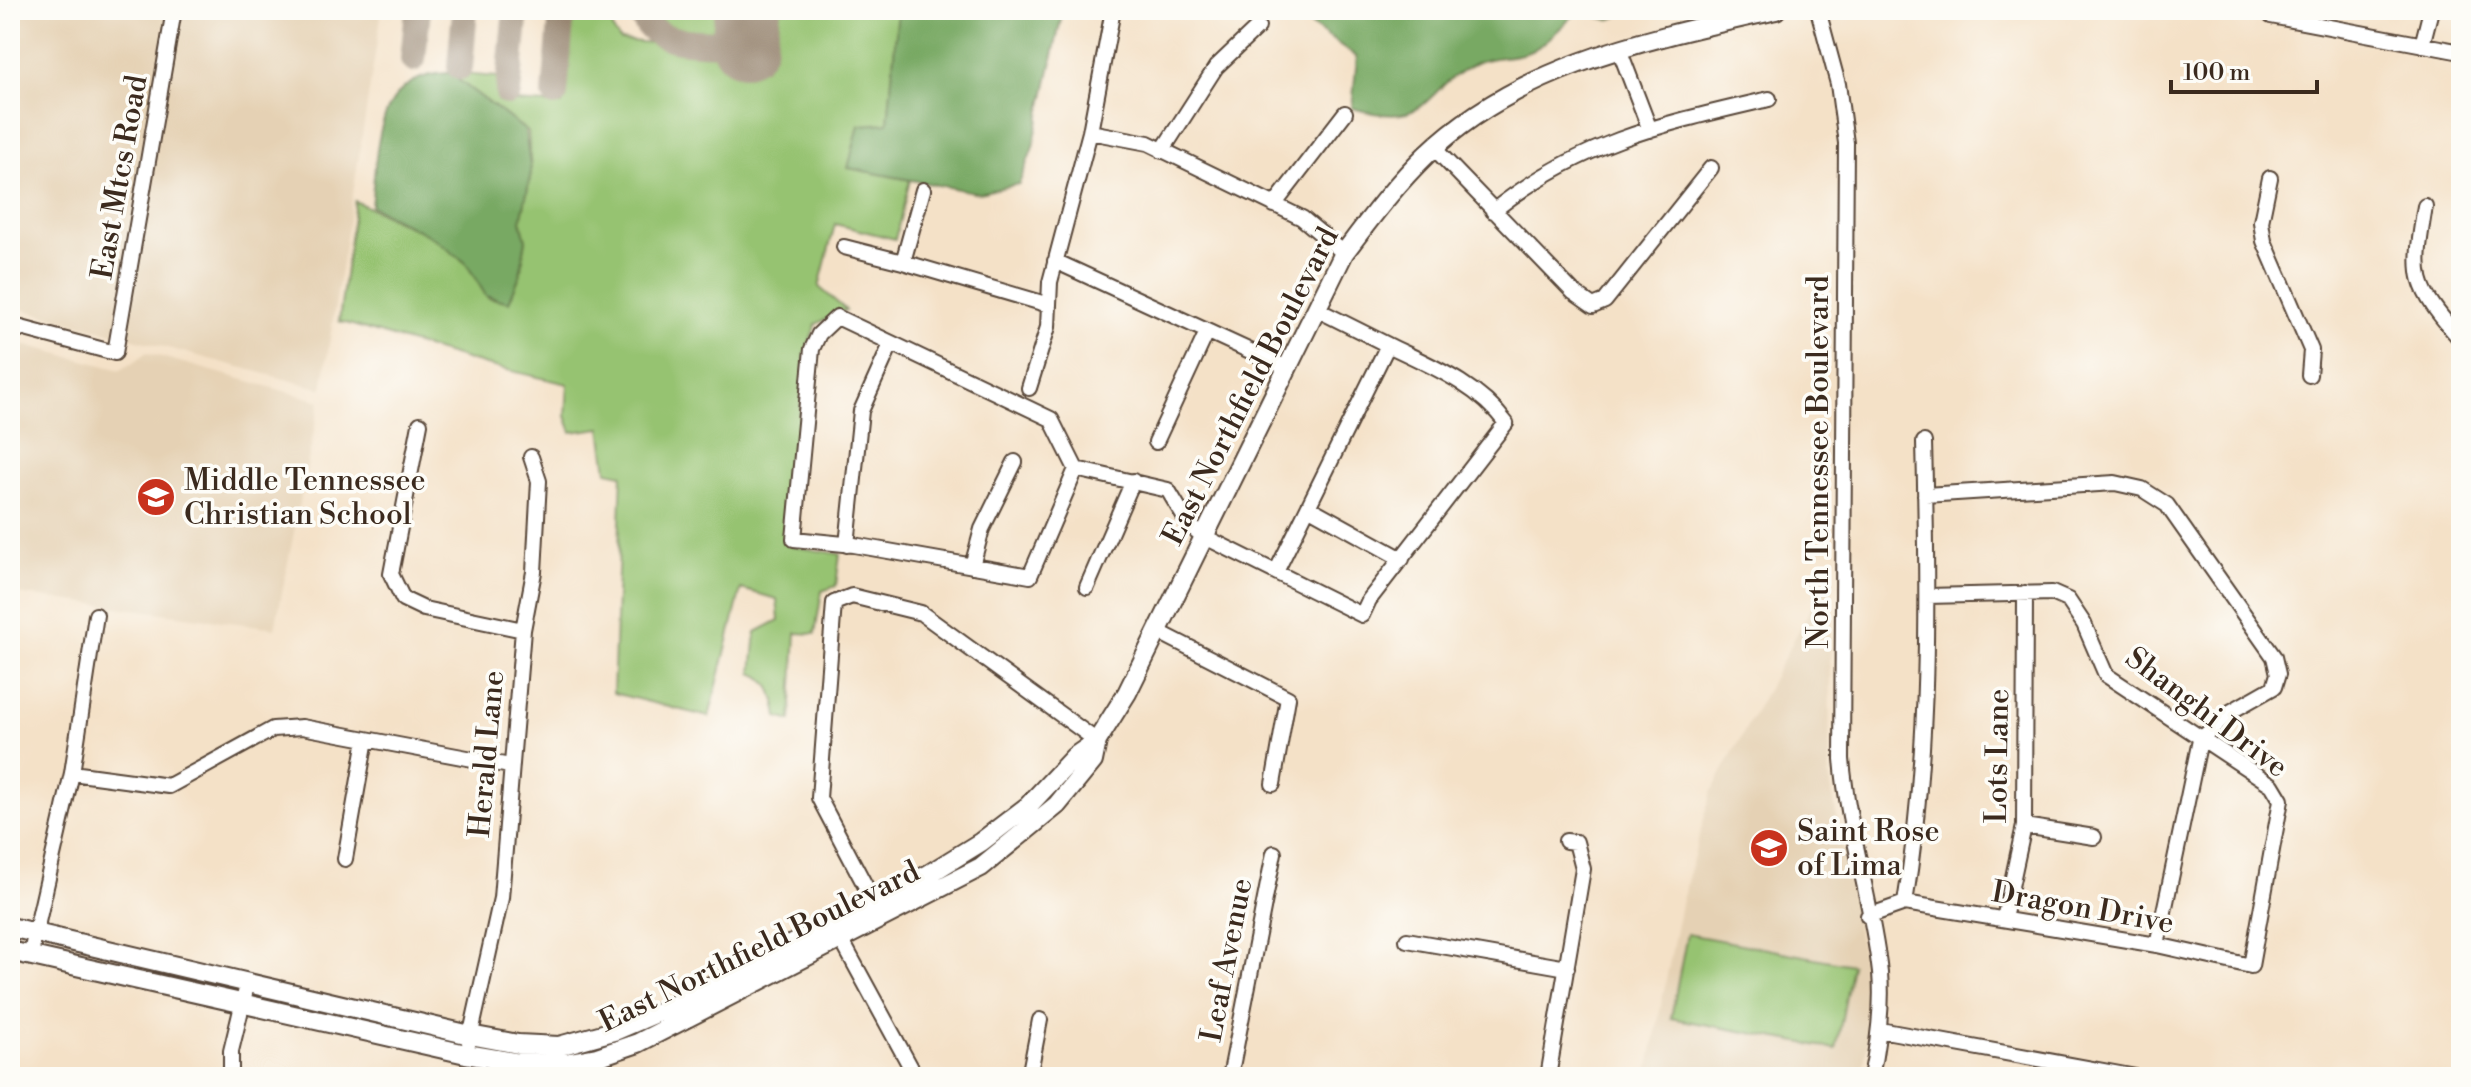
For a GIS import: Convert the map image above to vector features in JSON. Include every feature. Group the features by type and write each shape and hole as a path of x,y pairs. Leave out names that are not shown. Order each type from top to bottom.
{"main road":[{"name":"East Northfield Boulevard","path":"10,951 466,1054 559,1062 617,1030 837,931 878,909 981,867 1057,805 1093,761 1097,741 1127,693 1344,253 1388,196 1434,148 1478,114 1538,79 1619,49 1776,10"},
{"name":"East Northfield Boulevard","path":"10,927 247,985 518,1044 559,1062"}],"street":[{"name":"East Mtcs Road","path":"10,325 115,353 174,10"},
{"path":"1029,388 1048,327 1055,261 1090,132 1113,10"},
{"name":"North Tennessee Boulevard","path":"1818,10 1838,84 1846,143 1842,759 1846,801 1880,973 1880,1030 1871,1077"},
{"path":"2273,10 2271,16 2461,52"},
{"path":"2422,45 2431,10"},
{"path":"1162,151 1216,67 1258,27"},
{"path":"1619,49 1650,130"},
{"path":"1493,211 1533,178 1584,151 1769,99"},
{"path":"1274,205 1345,113"},
{"path":"1090,132 1148,143 1302,218 1344,253"},
{"path":"1434,148 1573,292 1593,306 1605,301 1711,168"},
{"path":"2270,178 2261,222 2264,241 2311,350 2309,375"},
{"path":"903,262 923,190"},
{"path":"2425,206 2416,261 2420,285 2429,303 2461,340"},
{"path":"844,247 1049,305"},
{"path":"1055,261 1287,368"},
{"path":"1076,469 1168,490 1189,525 1203,536 1362,615 1369,600 1506,423 1497,411 1461,381 1316,309"},
{"path":"837,317 891,344 1051,419 1076,469 1030,576 794,539 812,349 819,334 837,317"},
{"path":"1156,442 1207,332"},
{"path":"847,545 861,411 891,344"},
{"path":"1276,572 1388,345"},
{"path":"420,424 391,574 403,599 424,609 523,630"},
{"path":"1868,916 1905,903 1920,816 1927,596 1924,442"},
{"name":"Herald Lane","path":"466,1054 501,898 523,630 534,572 539,481 531,457"},
{"path":"972,566 982,529 1015,462"},
{"path":"1087,587 1133,481"},
{"path":"1925,495 2115,483 2142,489 2167,505 2274,657 2278,674 2274,687 2230,712 2200,740 2157,945"},
{"path":"1308,507 1402,559"},
{"name":"Lots Lane","path":"2004,919 2024,826 2025,593"},
{"name":"Shanghi Drive","path":"1927,596 2052,593 2068,600 2084,624 2106,675 2272,785 2281,800 2251,966"},
{"path":"878,909 819,798 834,603 852,596 921,613 1097,741"},
{"path":"30,957 72,773 96,615"},
{"path":"1157,631 1288,698 1273,784"},
{"path":"72,773 169,786 273,729 302,727 510,766"},
{"path":"345,859 366,739"},
{"path":"2024,826 2094,837"},
{"path":"1548,1077 1583,869 1576,842 1566,841"},
{"name":"Leaf Avenue","path":"1230,1077 1274,853"},
{"name":"Dragon Drive","path":"1905,903 2157,945 2251,966"},
{"path":"837,931 916,1077"},
{"path":"1407,940 1567,968"},
{"path":"231,1077 231,1051 247,985"},
{"path":"1029,1077 1040,1020"},
{"path":"1880,1030 2136,1077"}],"shaded area":[{"path":"10,10 382,10 322,389 10,306"},
{"name":"Middle Tennessee Christian School","path":"10,341 121,370 147,353 320,401 275,628 11,593 10,596"},
{"name":"Saint Rose of Lima","path":"1831,571 1829,775 1861,948 1871,1024 1861,1077 1647,1077 1681,904 1711,793"}],"green space":[{"path":"572,10 614,10 613,30 620,40 768,54 773,10 898,10 888,124 849,168 910,180 895,239 835,224 819,287 846,310 816,324 805,354 789,546 840,554 836,586 822,591 815,634 796,633 791,721 778,717 774,696 768,685 752,673 756,632 779,620 777,599 741,589 709,717 613,693 622,474 607,471 601,428 572,432 566,416 568,384 486,365 339,321 355,201 437,239 466,263 488,298 509,301 520,275 526,240 521,221 531,173 528,132 449,73 497,77 501,81 499,101 562,105"},
{"path":"651,10 727,10 726,20 711,32 671,30"},
{"path":"898,10 1063,10 1033,147 1019,184 979,193 848,168 859,125 888,123"},
{"path":"1290,10 1631,10 1609,20 1579,11 1537,47 1524,53 1476,63 1457,74 1423,105 1398,115 1352,108 1357,57"},
{"path":"449,73 525,130 531,173 521,221 526,240 520,275 509,302 486,296 466,263 432,237 371,206 379,139 393,100 406,86 424,77"},
{"path":"1687,934 1852,965 1836,1049 1671,1018"}],"taxiway":[{"path":"413,59 418,10"},
{"path":"460,67 465,10"},
{"path":"508,93 516,10"},
{"path":"555,94 562,10"},
{"path":"641,10 646,23 655,32 668,37 684,41 744,43"}],"runway":[{"path":"744,43 748,10"}],"place":[{"name":"Middle Tennessee Christian School","path":"156,497"},
{"name":"Saint Rose of Lima","path":"1769,848"}]}
